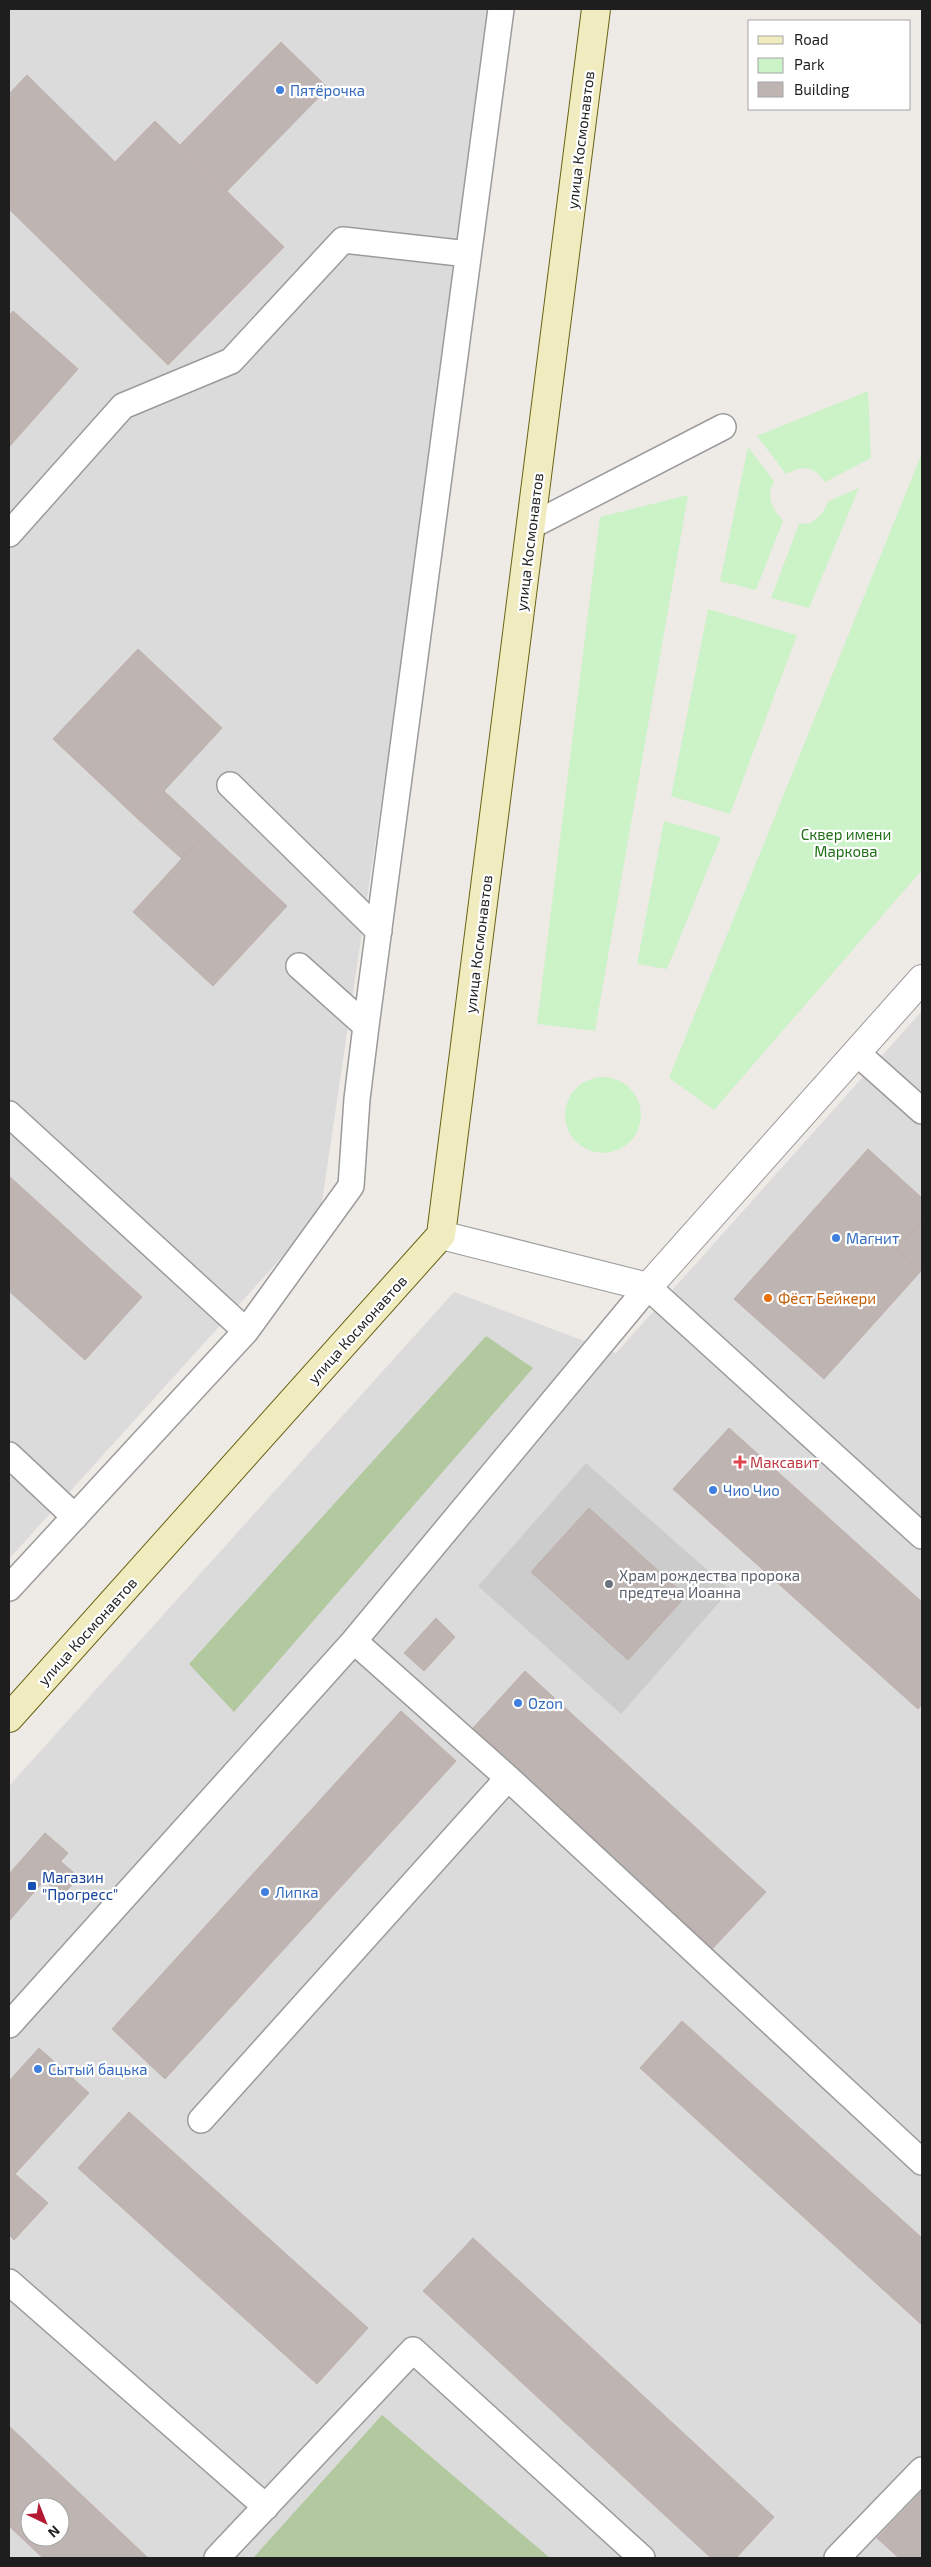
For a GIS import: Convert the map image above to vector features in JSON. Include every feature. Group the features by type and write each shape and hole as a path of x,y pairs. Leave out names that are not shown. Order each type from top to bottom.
{"main road":[{"name":"улица Космонавтов","path":"9,1718 441,1234 596,9"}],"street":[{"path":"441,1234 648,1287 922,979"}],"lane":[{"path":"9,1588 246,1331 351,1186 357,1099 366,1026 499,9"},
{"path":"9,534 124,406 231,361 343,240 468,254"},
{"path":"531,526 723,427"},
{"path":"230,785 379,931"},
{"path":"299,966 366,1026"},
{"path":"857,1053 922,1111"},
{"path":"9,1114 246,1331"},
{"path":"9,2024 354,1641 648,1287 922,1536"},
{"path":"9,1455 75,1516"},
{"path":"354,1641 508,1778 922,2162"},
{"path":"201,2120 508,1778"},
{"path":"9,2282 266,2507"},
{"path":"218,2558 413,2350 642,2558"},
{"path":"838,2558 922,2470"}],"shaded area":[{"path":"9,9 499,9 320,1215 9,1559"},
{"path":"922,1011 922,2558 9,2558 9,1786 454,1292 616,1353"},
{"path":"586,1463 730,1590 621,1714 478,1586"}],"green space":[{"path":"868,391 871,458 825,482 817,473 808,469 798,469 786,474 757,436"},
{"path":"748,447 774,481 770,492 771,502 783,521 756,590 720,581"},
{"name":"Сквер имени Маркова","path":"922,453 922,870 714,1110 669,1078"},
{"path":"859,488 809,608 771,598 799,524 811,523 823,512 829,501"},
{"path":"688,495 595,1031 537,1024 600,517"},
{"path":"708,609 797,635 730,814 671,796"},
{"path":"664,821 721,837 667,969 637,964"},
{"path":"603,1077 617,1080 630,1088 638,1101 641,1115 638,1129 630,1142 617,1150 603,1153 589,1150 576,1142 568,1129 565,1115 568,1101 576,1088 589,1080"},
{"path":"486,1336 533,1368 234,1712 189,1664"},
{"path":"382,2415 550,2558 253,2558"}],"building":[{"path":"281,42 328,88 227,191 180,145"},
{"path":"27,75 115,162 155,121 284,247 168,365 9,209 9,94"},
{"path":"13,311 78,369 9,447 9,316"},
{"path":"138,649 222,728 138,819 53,739"},
{"path":"164,791 207,831 182,859 138,819"},
{"path":"207,831 287,906 213,986 133,912"},
{"path":"868,1149 922,1198 922,1221 897,1249 921,1271 824,1379 734,1299"},
{"path":"9,1176 142,1297 85,1360 9,1291"},
{"path":"922,1221 922,1272 897,1249"},
{"path":"729,1428 922,1602 922,1705 918,1709 673,1489"},
{"name":"Храм рождества пророка предтеча Иоанна","path":"589,1508 686,1596 628,1660 531,1572"},
{"path":"436,1618 455,1637 424,1671 404,1653"},
{"path":"525,1671 766,1892 712,1949 473,1728"},
{"path":"401,1711 456,1761 165,2079 112,2029"},
{"path":"45,1833 68,1853 9,1921 9,1874"},
{"path":"60,1861 79,1877 62,1896 44,1880"},
{"path":"682,2021 922,2238 922,2325 640,2068"},
{"path":"39,2048 89,2093 15,2174 48,2203 14,2240 9,2235 9,2081"},
{"path":"129,2112 368,2328 317,2384 78,2168"},
{"path":"473,2238 774,2517 736,2558 711,2558 423,2291"},
{"path":"9,2426 148,2558 43,2558 31,2547 70,2547 70,2497 20,2497 20,2536 9,2526"},
{"path":"922,2491 922,2558 899,2558 877,2538"}],"place":[{"name":"Пятёрочка","path":"280,90"},
{"name":"Магнит","path":"836,1238"},
{"name":"Фёст Бейкери","path":"768,1298"},
{"name":"Максавит","path":"740,1462"},
{"name":"Чио Чио","path":"713,1490"},
{"name":"Храм рождества пророка предтеча Иоанна","path":"609,1584"},
{"name":"Ozon","path":"518,1703"},
{"name":"Магазин \"Прогресс\"","path":"32,1886"},
{"name":"Липка","path":"265,1892"},
{"name":"Сытый бацька","path":"38,2069"}]}
